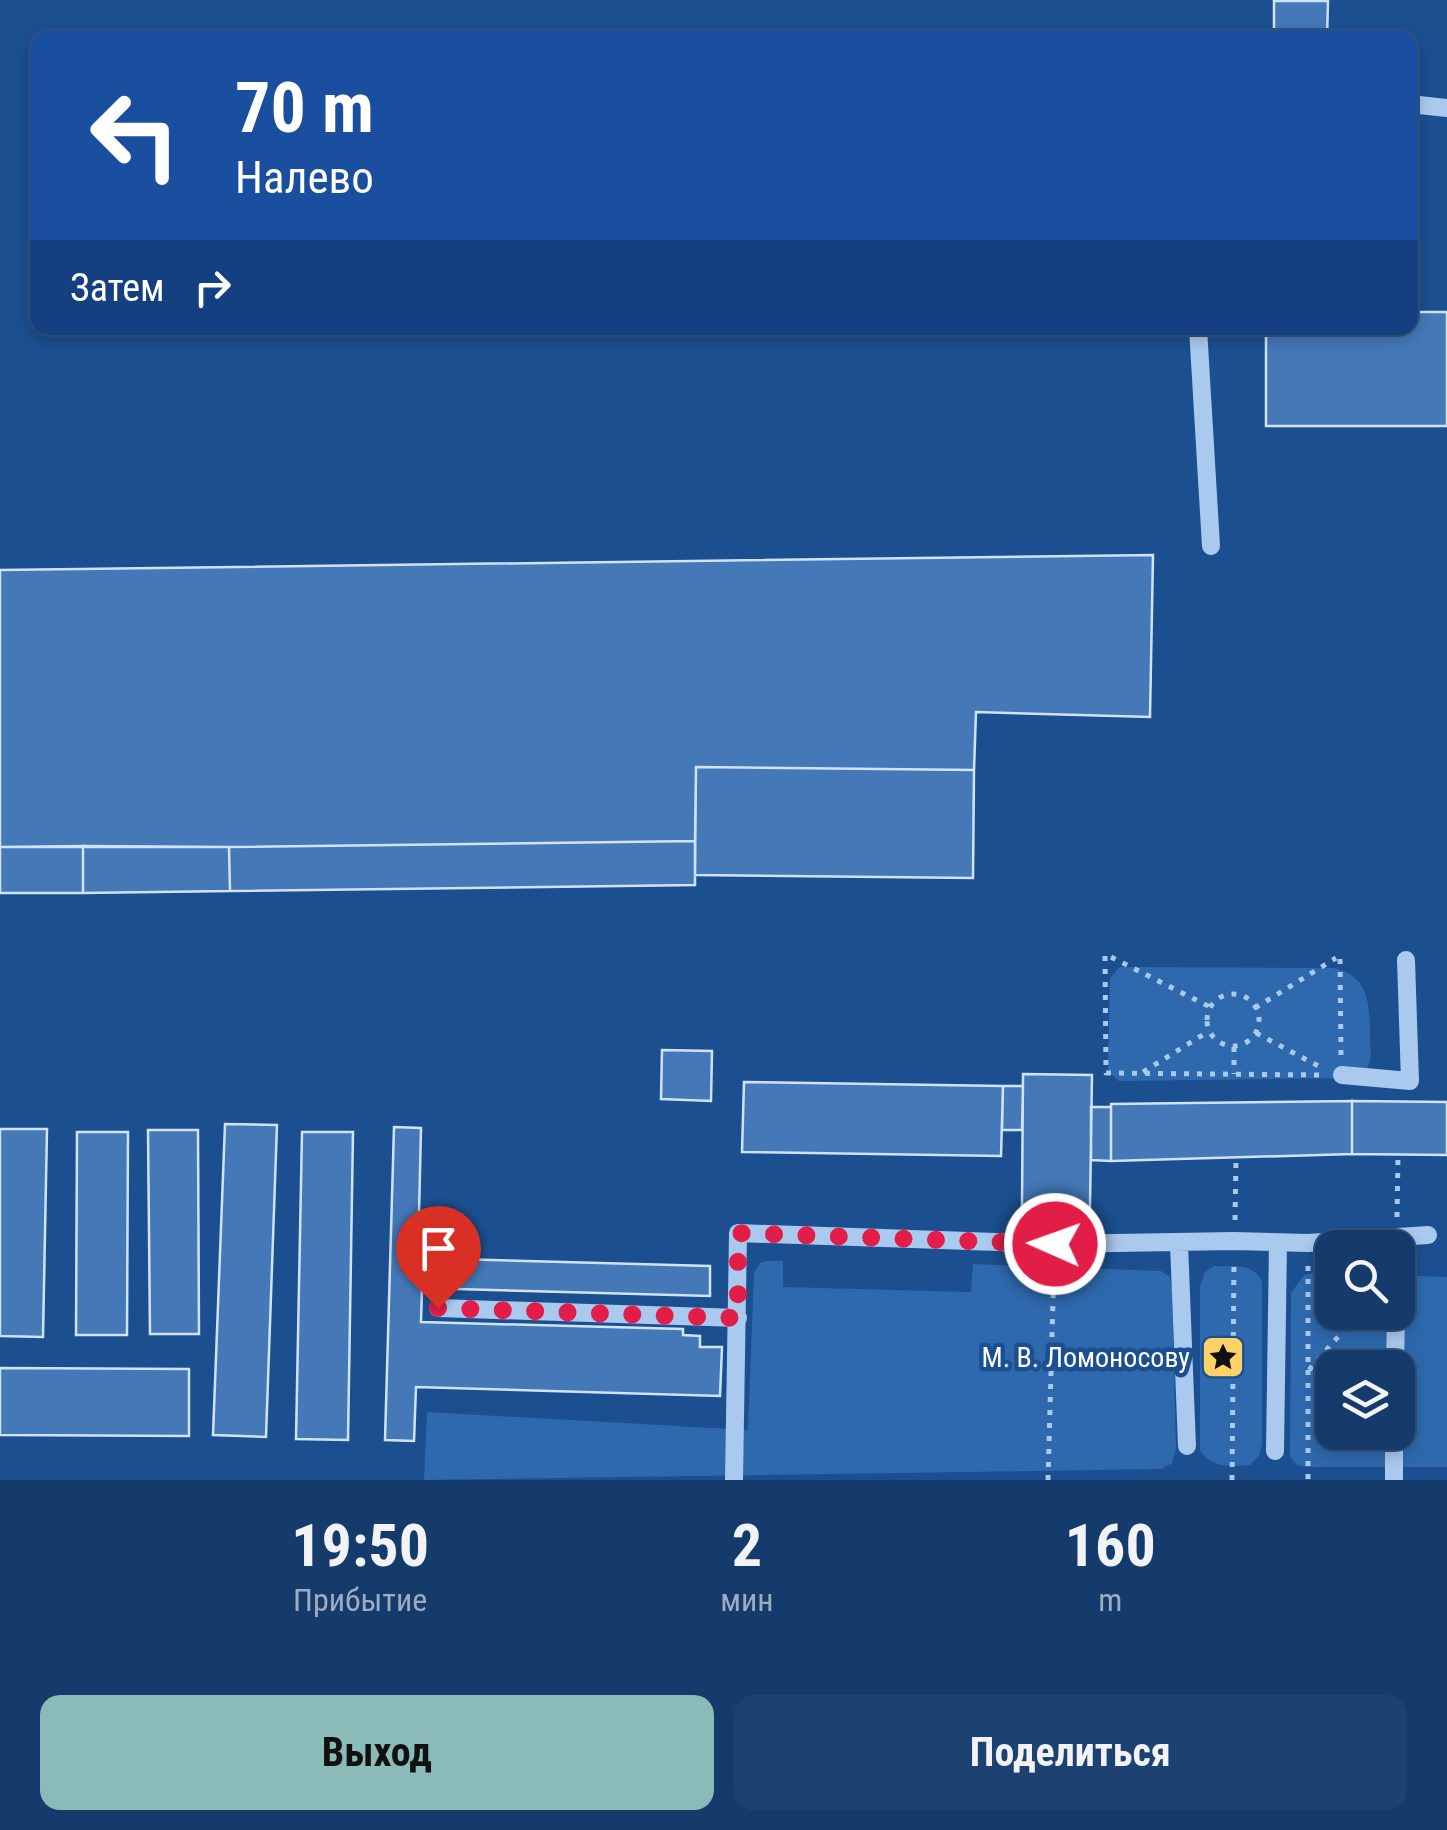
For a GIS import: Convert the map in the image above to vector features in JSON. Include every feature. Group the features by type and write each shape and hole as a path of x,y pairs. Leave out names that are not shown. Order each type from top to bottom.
{"lane":[{"path":"1418,105 1447,108"},
{"path":"1198,335 1211,546"},
{"path":"1342,1075 1410,1081 1406,960"},
{"path":"734,1480 738,1233 1055,1244 1315,1243"},
{"path":"1415,1238 1428,1235"},
{"path":"1275,1451 1278,1243"},
{"path":"1179,1244 1187,1446"},
{"path":"438,1308 738,1318"},
{"path":"1394,1450 1394,1480"}],"path":[{"path":"1210,1007 1108,957 1106,1073 1337,1075 1256,1033"},
{"path":"1256,1008 1338,959 1342,1075"},
{"path":"1233,994 1244,996 1256,1008 1259,1022 1249,1041 1234,1046 1218,1042 1209,1031 1207,1016 1216,1000 1233,994"},
{"path":"1141,1074 1209,1031"},
{"path":"1234,1046 1234,1074"},
{"path":"1397,1230 1398,1154"},
{"path":"1232,1480 1236,1158"},
{"path":"1048,1480 1056,1206"},
{"path":"1308,1243 1308,1480"},
{"path":"1307,1372 1344,1330"}],"shaded area":[{"path":"1120,967 1333,968 1345,972 1361,984 1368,1003 1369,1065 1345,1078 1119,1081 1108,1071 1110,978"},
{"path":"766,1261 783,1261 783,1287 971,1292 973,1264 1161,1271 1170,1277 1172,1290 1176,1449 1172,1463 1162,1469 424,1480 427,1412 748,1430 754,1272"},
{"path":"1214,1266 1247,1268 1262,1281 1262,1444 1259,1456 1250,1465 1216,1464 1200,1451 1200,1286 1205,1272"},
{"path":"1315,1273 1315,1330 1415,1330 1415,1276 1447,1277 1447,1467 1297,1465 1290,1457 1291,1293 1304,1275"}],"building":[{"path":"1274,1 1328,1 1327,30 1274,30"},
{"path":"1418,312 1447,312 1447,426 1266,426 1266,335 1418,335"},
{"path":"1153,555 1150,717 976,712 974,770 696,767 695,841 0,847 0,570"},
{"path":"696,767 974,770 973,878 695,875"},
{"path":"695,841 695,885 230,891 229,847"},
{"path":"83,846 229,847 230,891 83,893"},
{"path":"83,846 83,893 0,893 0,847"},
{"path":"662,1050 712,1051 711,1101 661,1099"},
{"path":"1023,1074 1092,1075 1090,1207 1022,1206"},
{"path":"744,1082 1003,1086 1001,1156 742,1152"},
{"path":"1003,1086 1023,1086 1022,1130 1002,1130"},
{"path":"1352,1101 1352,1154 1111,1161 1111,1104"},
{"path":"1352,1101 1447,1102 1447,1155 1352,1154"},
{"path":"1091,1107 1111,1107 1111,1161 1091,1160"},
{"path":"225,1124 277,1125 266,1437 213,1435"},
{"path":"394,1127 421,1128 418,1258 710,1266 710,1296 422,1288 421,1322 683,1329 683,1335 700,1336 700,1347 722,1347 720,1396 416,1387 414,1441 385,1440"},
{"path":"0,1129 47,1129 43,1337 0,1336"},
{"path":"148,1130 198,1130 199,1334 150,1334"},
{"path":"77,1132 128,1132 127,1335 76,1335"},
{"path":"302,1132 353,1132 348,1440 296,1439"},
{"path":"0,1368 189,1369 189,1436 0,1435"}],"place":[{"name":"М. В. Ломоносову","path":"1223,1357"}],"route":[{"path":"438,1308 738,1318 738,1233 1055,1244"}]}
